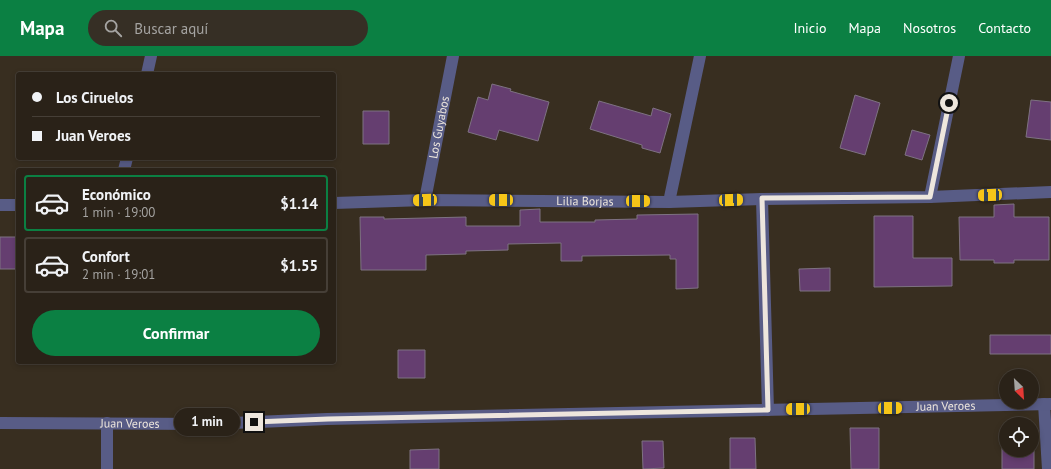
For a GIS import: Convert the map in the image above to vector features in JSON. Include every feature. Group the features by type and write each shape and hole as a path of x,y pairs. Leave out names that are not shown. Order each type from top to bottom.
{"street":[{"path":"147,72 151,56"},
{"name":"Los Guyabos","path":"425,200 453,56"},
{"path":"669,202 700,56"},
{"path":"930,197 959,56"},
{"name":"Lilia Borjas","path":"336,203 425,200 669,202 762,198 930,197 1051,192"},
{"path":"762,198 768,410"},
{"path":"0,205 16,205"},
{"path":"1047,404 1048,469"},
{"name":"Juan Veroes","path":"0,423 210,424 328,419 1047,404"},
{"path":"107,424 107,469"}],"building":[{"path":"492,84 511,89 510,91 549,102 538,141 499,130 496,140 468,132 478,97 488,100"},
{"path":"855,95 880,103 865,155 840,148"},
{"path":"1031,100 1051,102 1051,140 1026,137"},
{"path":"599,101 651,116 653,108 671,114 660,153 642,148 642,145 590,129"},
{"path":"363,111 389,111 389,144 363,144"},
{"path":"912,130 930,135 922,160 905,155"},
{"path":"1014,204 1014,217 1049,217 1049,260 1014,260 1014,263 994,263 994,260 960,260 959,217 994,217 994,205"},
{"path":"540,209 540,222 595,222 595,220 637,219 637,215 698,214 698,288 676,289 676,259 670,259 670,255 582,256 582,261 561,261 561,243 508,244 508,250 466,251 466,254 426,255 426,270 361,270 360,217 384,217 384,219 466,217 466,226 520,226 520,210"},
{"path":"874,216 913,216 913,258 952,258 952,286 874,287"},
{"path":"0,237 16,237 16,269 0,269"},
{"path":"830,268 830,291 800,291 799,269"},
{"path":"990,335 1051,335 1051,354 990,354"},
{"path":"398,350 425,350 425,378 398,378"},
{"path":"850,428 879,428 879,469 851,469"},
{"path":"730,438 755,438 756,469 730,469"},
{"path":"642,441 663,441 664,468 643,469"},
{"path":"439,449 439,469 410,469 410,450"},
{"path":"1002,457 1034,457 1034,469 1002,469"}],"route":[{"path":"254,422 328,419 768,410 762,198 930,197 949,103"}]}
